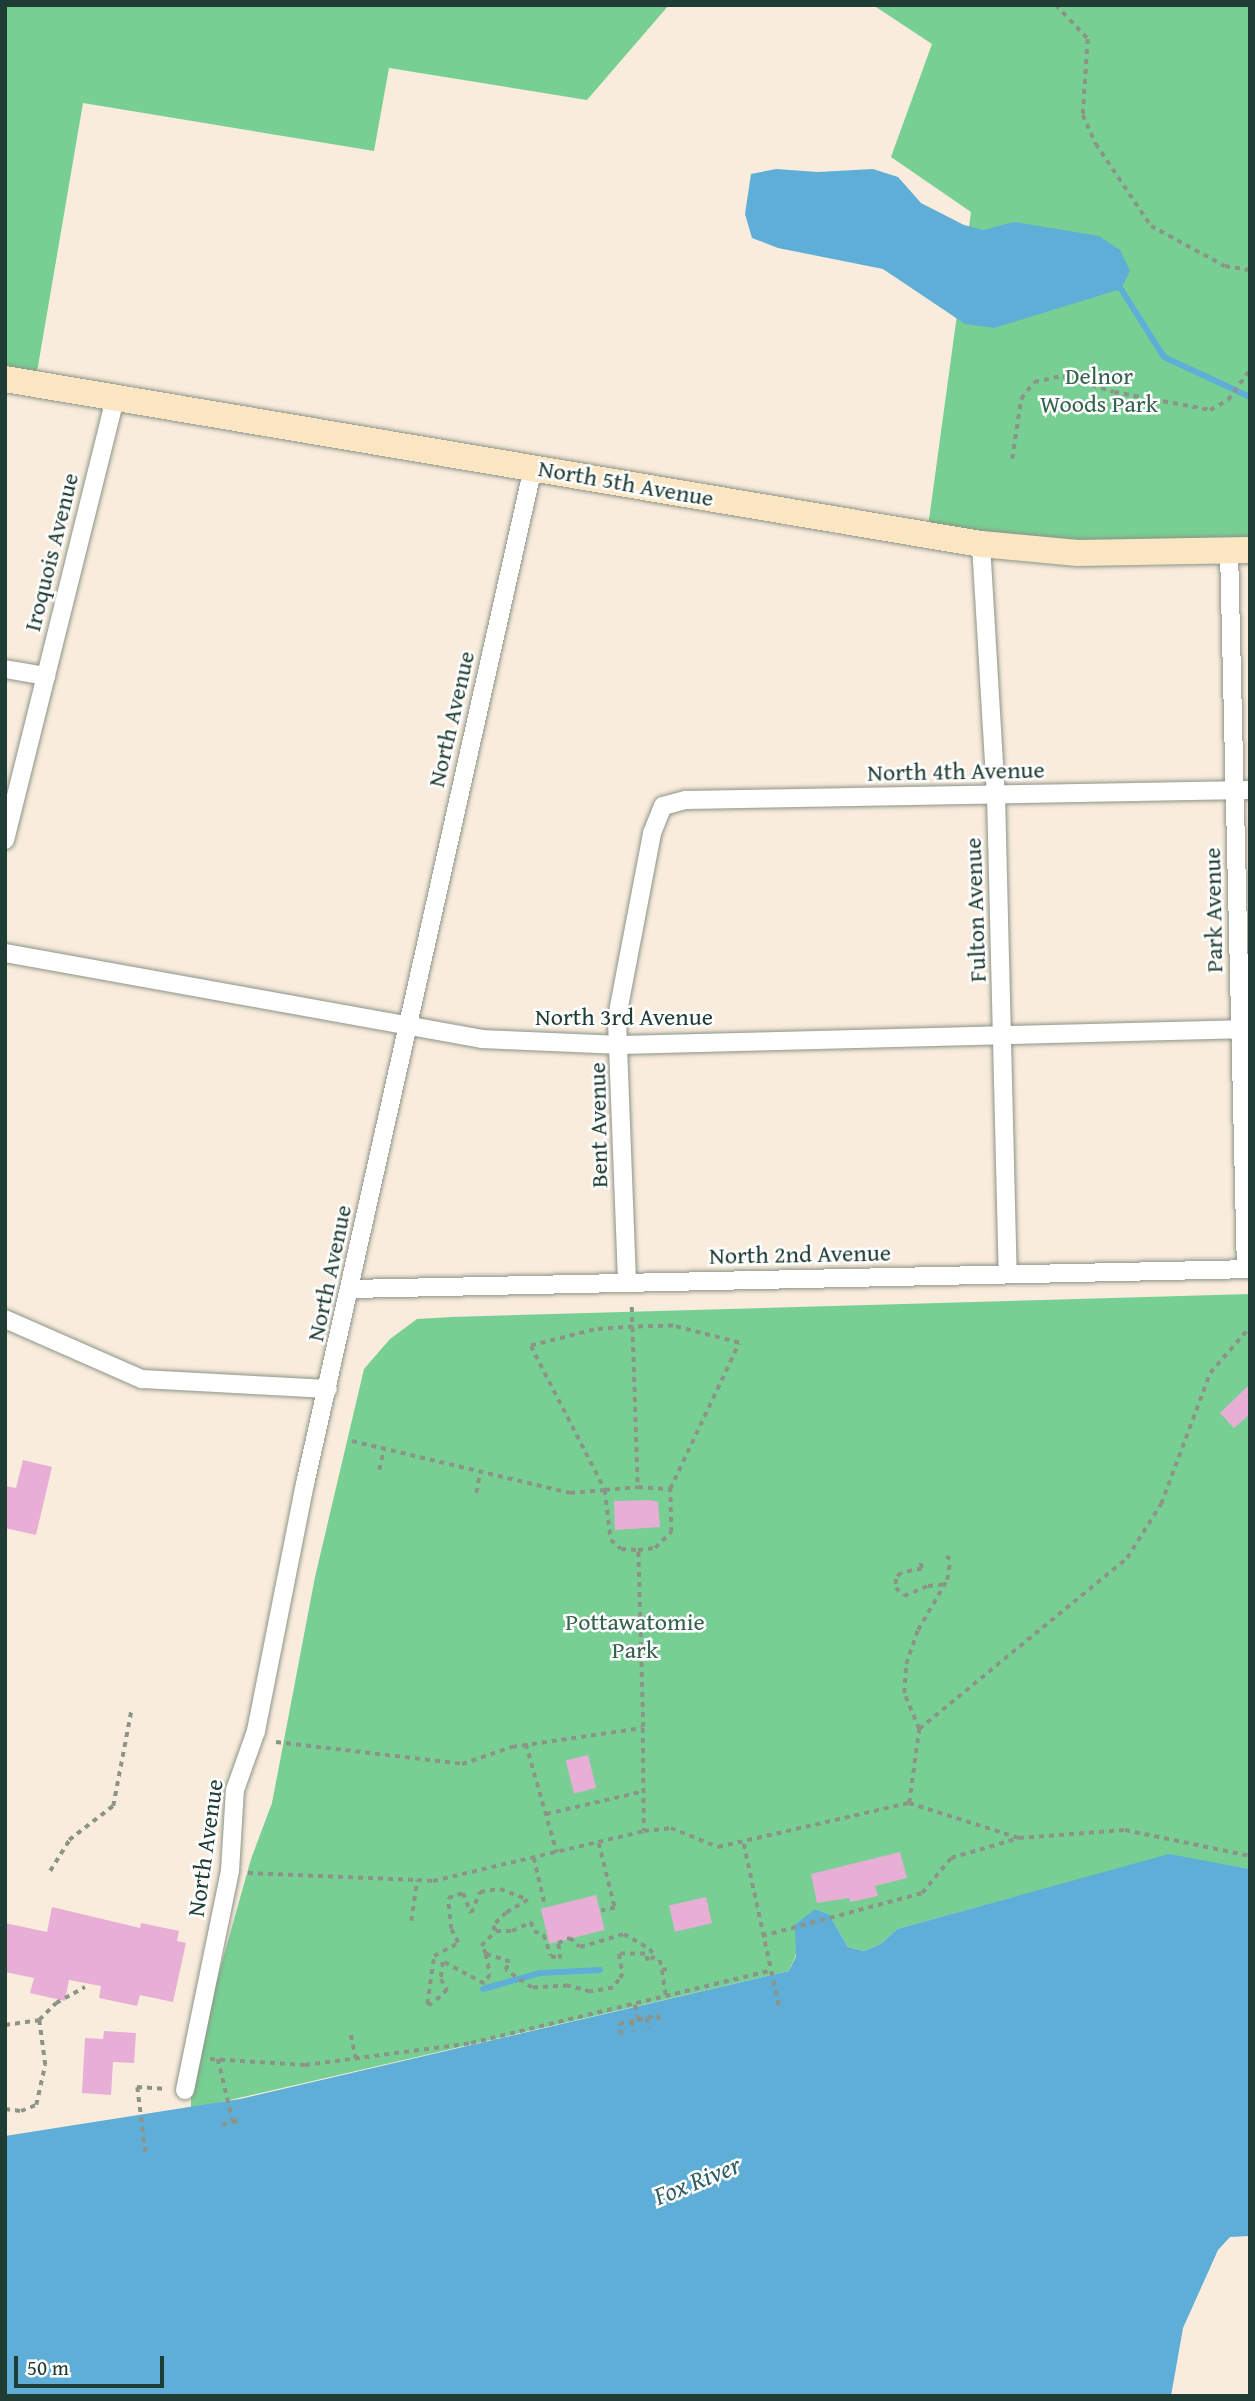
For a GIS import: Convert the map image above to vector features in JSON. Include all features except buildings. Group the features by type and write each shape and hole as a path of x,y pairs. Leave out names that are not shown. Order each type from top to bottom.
{"main road":[{"name":"North 5th Avenue","path":"5,379 981,544 1078,553 1239,550"}],"street":[{"name":"Iroquois Avenue","path":"5,840 115,397"},
{"name":"North Avenue","path":"185,2090 230,1871 235,1790 256,1731 407,1023 533,467"},
{"name":"Fulton Avenue","path":"981,544 996,795 1008,1275"},
{"name":"Park Avenue","path":"1239,550 1248,1269"},
{"path":"5,668 46,676"},
{"name":"North 4th Avenue","path":"663,806 686,800 1242,790"},
{"name":"Bent Avenue","path":"627,1281 621,1045 617,1017 652,832 663,806"},
{"name":"North 3rd Avenue","path":"5,953 407,1023 481,1039 621,1045 1245,1029"},
{"name":"North 2nd Avenue","path":"351,1289 1248,1269"},
{"path":"5,1318 142,1379 328,1390"}],"path":[{"path":"1056,5 1088,39 1083,115 1096,144 1151,226 1225,266 1250,270"},
{"path":"1012,459 1021,399 1034,382 1063,376 1114,392 1210,410 1228,400 1250,370"},
{"path":"632,1307 638,1488"},
{"path":"633,1326 673,1326 739,1343 670,1489 671,1532 655,1548 621,1549 611,1540 605,1490 531,1346 594,1330 633,1326"},
{"path":"919,1729 1127,1558 1161,1504 1210,1373 1250,1327"},
{"path":"352,1441 570,1493 638,1488 670,1489"},
{"path":"379,1470 384,1449"},
{"path":"475,1493 480,1472"},
{"path":"638,1550 645,1831"},
{"path":"909,1802 919,1729 904,1693 906,1664 918,1630 946,1584 950,1560 943,1553"},
{"path":"921,1563 922,1569 901,1573 896,1579 896,1588 904,1596 929,1586 946,1584"},
{"path":"50,1871 69,1840 113,1806 131,1712"},
{"path":"276,1742 462,1765 526,1744 643,1728"},
{"path":"526,1744 557,1853"},
{"path":"546,1814 645,1791"},
{"path":"230,1871 433,1881 645,1831 671,1828 718,1847 909,1802 1019,1838"},
{"path":"762,1936 922,1893 951,1857 1019,1838 1125,1830 1250,1856"},
{"path":"598,1842 615,1908 601,1911"},
{"path":"744,1843 769,1972 780,2010"},
{"path":"534,1858 545,1905"},
{"path":"411,1921 417,1880"},
{"path":"496,1931 493,1926 506,1913 528,1900 515,1892 480,1892 471,1913 463,1893 448,1898 451,1929 458,1943 433,1956 427,2004 432,2005 447,1990 441,1979 443,1962 484,1984 490,1975 486,1954 481,1946 496,1931 512,1931 531,1922 534,1931 544,1935 551,1956 560,1959 558,1943 570,1938 580,1947 624,1934 650,1949 655,1957"},
{"path":"486,1954 510,1962 505,1970 532,1988 568,1986 590,1992 613,1988 623,1974 619,1954 646,1954 648,1961 655,1957 663,1959 666,1995"},
{"path":"191,2058 305,2065 471,2043 769,1972"},
{"path":"5,2025 39,2020 56,2003 86,1987"},
{"path":"634,2003 638,2020"},
{"path":"621,2035 619,2024 659,2015 661,2025"},
{"path":"647,2018 649,2029"},
{"path":"5,2109 21,2111 36,2105 45,2065 39,2020"},
{"path":"632,2021 634,2032"},
{"path":"351,2035 356,2058"},
{"path":"218,2059 233,2122"},
{"path":"145,2152 137,2087 185,2090"},
{"path":"222,2125 241,2120"}],"green space":[{"path":"5,5 669,5 587,100 389,68 374,151 83,103 37,372 5,367"},
{"name":"Delnor Woods Park","path":"873,5 1250,5 1250,541 1079,546 928,527 971,212 891,157 932,44"},
{"name":"Pottawatomie Park","path":"1250,1294 1250,1869 1169,1855 897,1929 881,1944 864,1951 848,1947 829,1914 815,1909 789,1971 191,2109 191,2073 251,1859 272,1803 315,1577 364,1369 390,1339 417,1319 451,1317"}],"water":[{"path":"776,169 818,172 873,169 898,177 921,203 964,225 983,230 1014,222 1099,236 1120,250 1130,271 1121,289 994,328 965,324 883,269 778,248 752,238 745,214 751,174"},
{"name":"Fox River","path":"1169,1854 1250,1869 1250,2236 1230,2237 1218,2250 1183,2328 1171,2396 5,2396 5,2136 240,2099 789,1971 796,1956 795,1925 815,1909 829,1914 848,1947 864,1951 881,1944 897,1929"}],"waterway":[{"path":"1121,289 1164,357 1250,397"},
{"path":"483,1989 540,1973 600,1970"}]}
